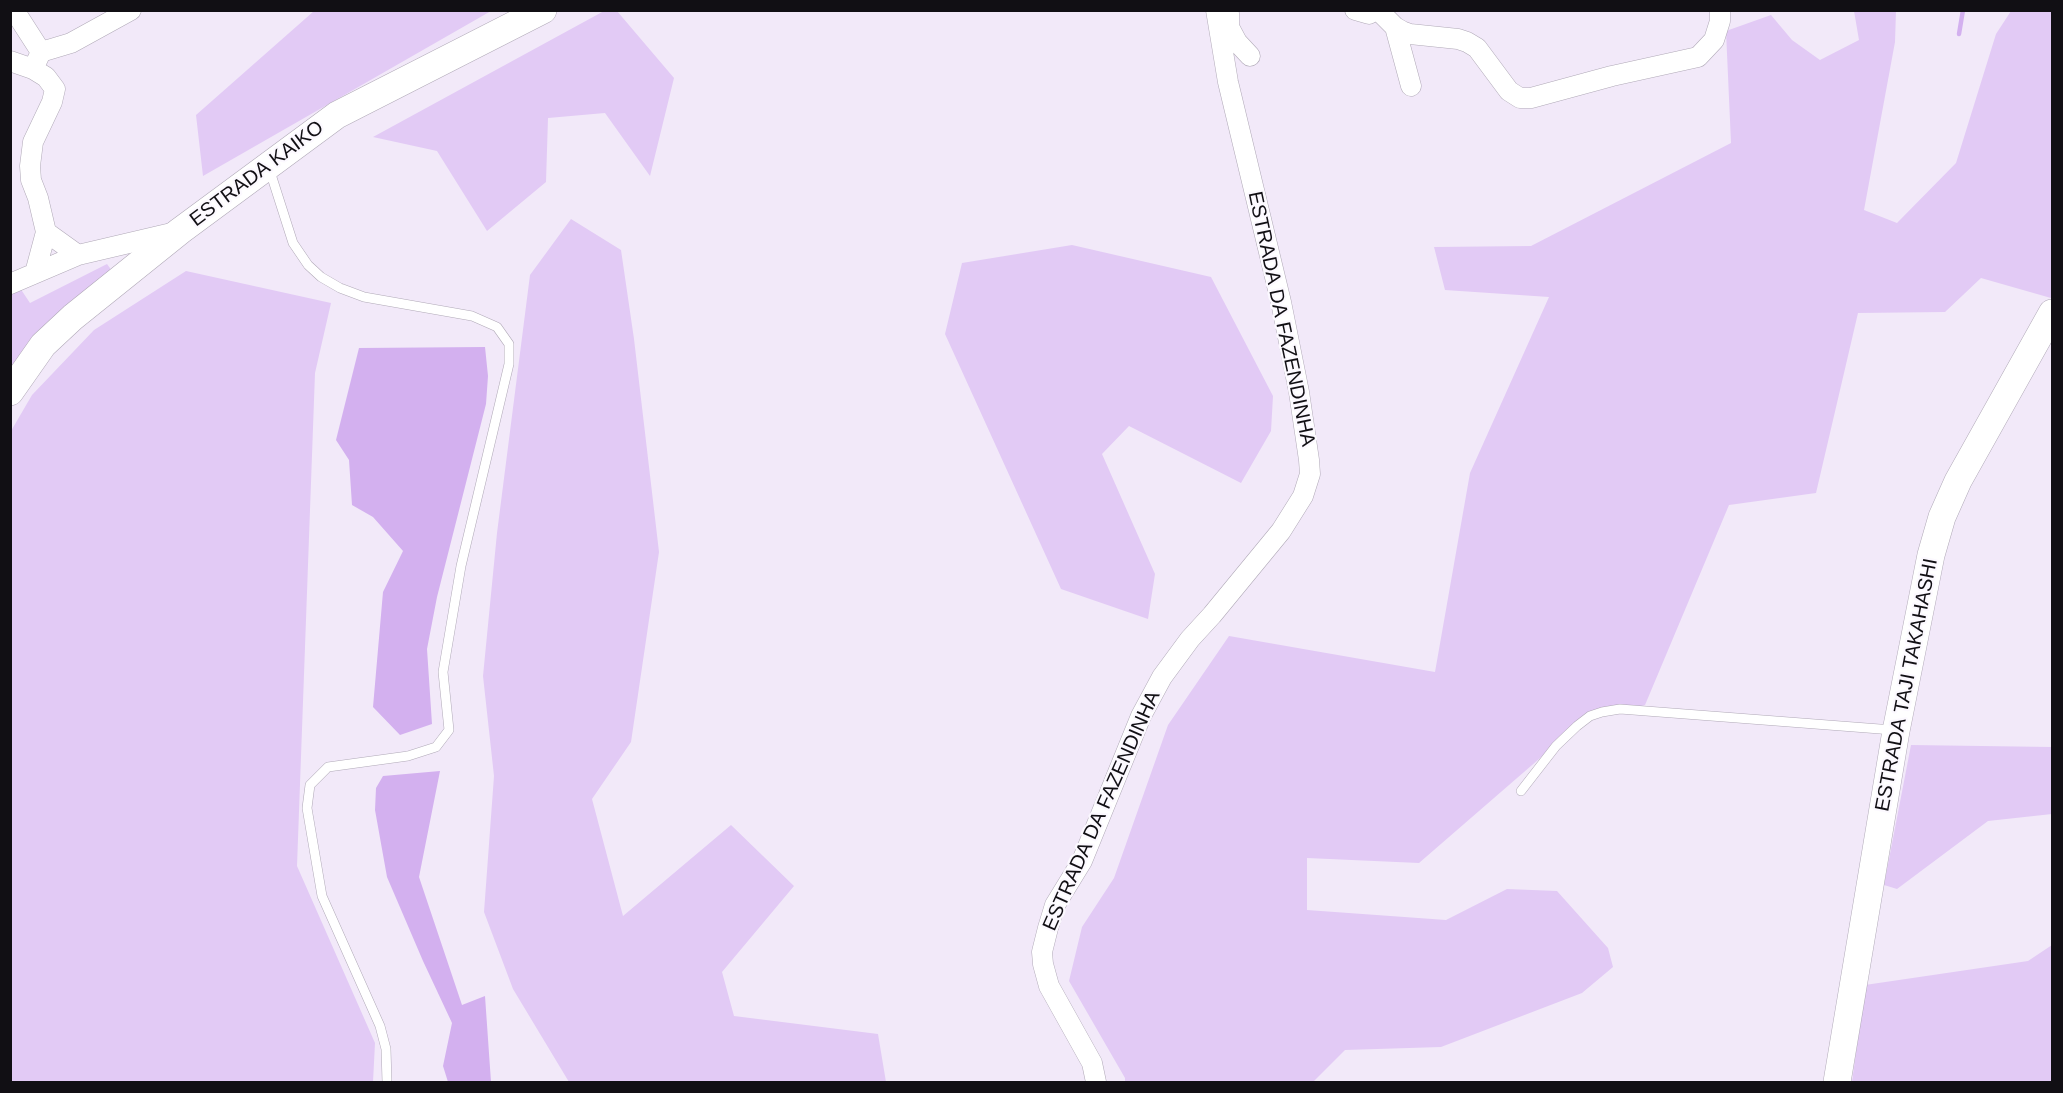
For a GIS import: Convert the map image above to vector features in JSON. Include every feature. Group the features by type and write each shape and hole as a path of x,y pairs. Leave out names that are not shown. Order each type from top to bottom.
{"street":[{"path":"14,10 41,51"},
{"path":"41,51 71,44 131,10"},
{"name":"ESTRADA KAIKO","path":"10,392 43,345 73,317 180,231 337,115 543,10"},
{"name":"ESTRADA DA FAZENDINHA","path":"1096,1083 1092,1063 1046,978 1042,952 1053,913 1082,861 1136,725 1162,677 1190,639 1281,531 1303,496 1310,474 1299,392 1286,324 1228,82 1216,10"},
{"path":"1230,10 1227,19 1229,27 1250,56"},
{"path":"1355,10 1369,14 1377,10 1395,27 1410,34 1467,42 1477,48 1509,91 1520,98 1532,98 1612,76 1698,57 1714,40 1720,21 1720,10"},
{"path":"1395,27 1411,86"},
{"path":"33,69 41,51"},
{"path":"10,60 46,77 55,89 52,102 33,142 30,166 31,180 46,232 35,273"},
{"path":"10,284 78,255 180,231"},
{"path":"46,232 78,255"},
{"name":"ESTRADA TAJI TAKAHASHI","path":"1837,1083 1896,730 1931,555 1942,517 1981,437 2052,312"}],"lane":[{"path":"268,166 293,243 308,265 321,277 340,288 364,297 472,316 497,327 509,344 509,364 461,566 443,672 449,730 436,747 408,756 328,767 310,785 307,808 322,896 380,1026 386,1049 387,1083"},
{"path":"1521,791 1556,746 1577,726 1602,712 1620,709 1896,730"}],"shaded area":[{"path":"314,11 491,11 203,176 196,115"},
{"path":"604,11 617,11 674,78 650,176 605,113 548,118 546,182 487,231 437,151 373,137"},
{"path":"1854,11 1896,11 1895,42 1864,210 1897,223 1956,163 1996,34 2011,11 2052,11 2052,297 1981,278 1945,312 1858,313 1816,493 1729,505 1645,705 1584,720 1419,863 1307,858 1307,910 1446,920 1507,889 1557,891 1608,948 1613,967 1582,993 1441,1047 1345,1050 1313,1082 1125,1082 1125,1078 1069,981 1082,927 1114,878 1168,725 1229,636 1435,672 1470,473 1549,297 1445,290 1434,247 1531,246 1731,143 1726,31 1771,15 1792,40 1820,60 1859,40"},
{"path":"571,219 621,250 659,552 631,742 592,799 623,916 731,825 794,886 722,972 734,1016 878,1034 886,1082 569,1082 513,989 484,912 494,776 483,676 497,533 530,275"},
{"path":"1072,245 1211,277 1273,396 1271,431 1241,483 1129,426 1102,454 1155,574 1148,619 1061,589 945,334 962,263"},
{"path":"107,264 115,275 11,368 10,273 30,303"},
{"path":"186,271 331,303 315,373 297,866 375,1043 373,1082 11,1082 11,431 32,395 94,330"},
{"path":"485,347 488,376 486,404 437,597 427,649 432,724 400,735 373,707 383,592 403,551 373,517 352,505 349,460 336,440 359,348"},
{"path":"1911,745 2052,747 2052,814 1988,821 1897,889 1884,885"},
{"path":"440,771 419,877 462,1005 485,996 491,1082 448,1082 443,1066 452,1023 387,877 375,810 376,788 383,776"},
{"path":"2052,945 2052,1082 1852,1082 1865,985 2028,961"}],"waterway":[{"path":"1959,34 1963,10"}]}
